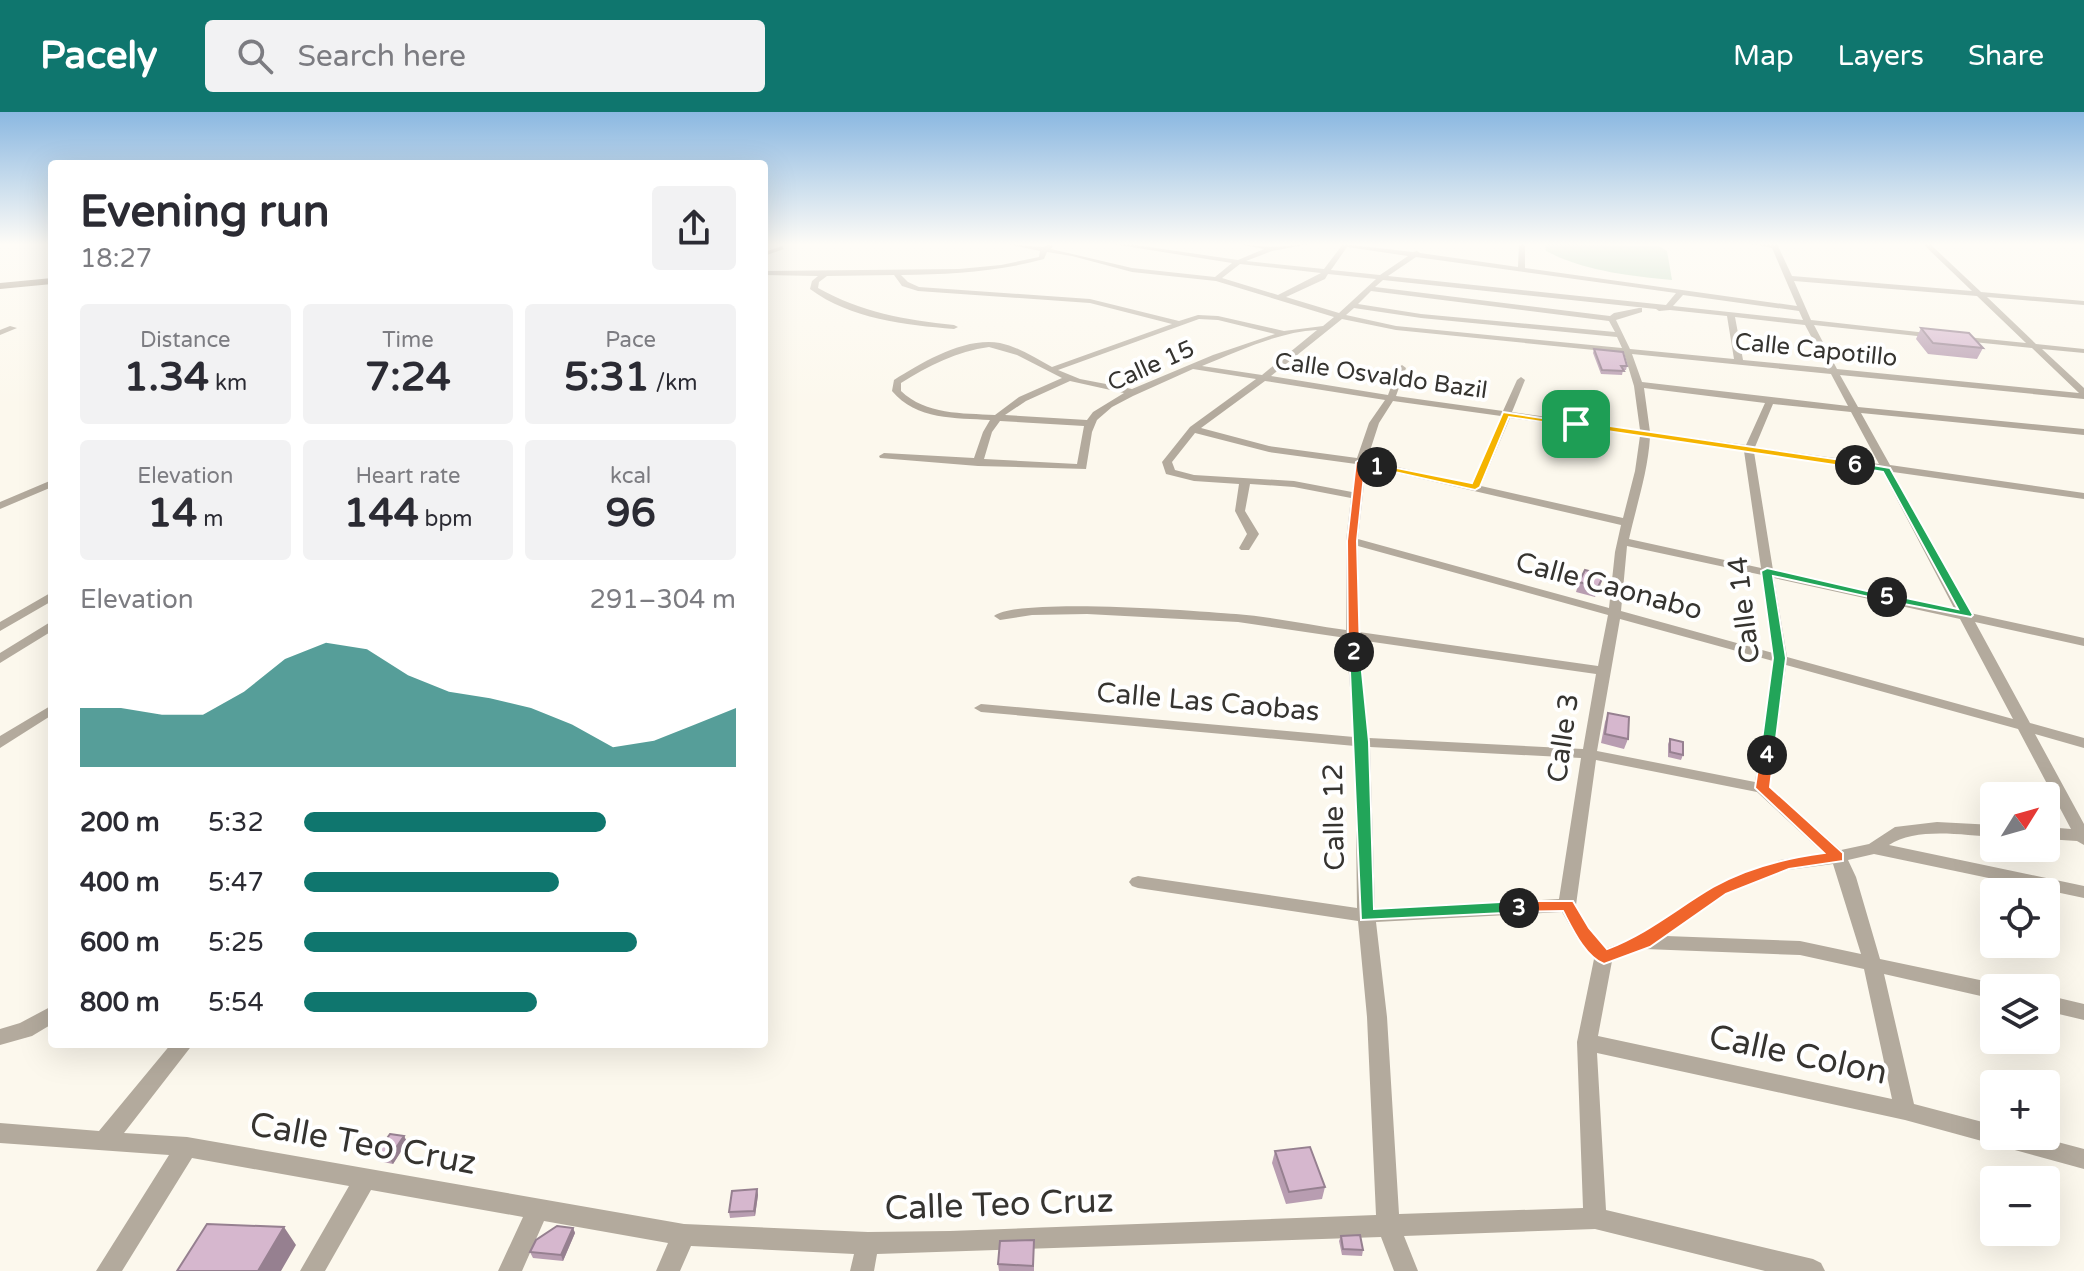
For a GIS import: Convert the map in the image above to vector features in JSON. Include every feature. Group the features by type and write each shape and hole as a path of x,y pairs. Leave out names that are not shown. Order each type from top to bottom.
{"street":[{"path":"831,298 855,311 889,321 954,327"},
{"path":"1048,298 1090,301 1178,323"},
{"name":"Calle Capotillo","path":"1278,298 1396,328 2084,395"},
{"path":"1356,496 1245,480 1194,478 1170,472 1167,462 1193,429 1262,379 1360,298"},
{"path":"1443,298 1612,319 1636,311 1667,309 1676,298"},
{"path":"1570,298 2084,351"},
{"path":"1719,298 1803,309"},
{"path":"1797,298 2083,837"},
{"path":"1983,298 2084,395"},
{"path":"2027,298 2084,303"},
{"path":"1352,305 1421,316 1621,335"},
{"path":"1731,316 1739,363"},
{"path":"1051,370 1178,323 1207,317 1283,333"},
{"name":"Calle 3","path":"1567,905 1601,671 1614,613 1622,541 1629,523 1645,434 1629,352 1612,319"},
{"path":"0,333 13,328"},
{"name":"Calle 15","path":"978,463 1082,467 1090,423 1097,413 1195,367 1283,333 1322,328"},
{"path":"1090,423 946,415 926,410 902,398 896,391 897,382 915,370 969,349 989,345 1006,349 1070,378 1136,393"},
{"name":"Calle Osvaldo Bazil","path":"1195,367 1886,470 2084,496"},
{"name":"Calle 12","path":"1402,368 1391,398 1374,423 1361,462 1352,541 1352,634 1362,742 1366,916 1377,1017 1388,1226 1406,1271"},
{"path":"884,456 978,463 997,417 1038,392 1070,378"},
{"path":"1475,487 1521,380"},
{"path":"1637,384 1770,401 2084,432"},
{"path":"1749,450 1770,401"},
{"path":"1193,429 1269,449 1361,462 1629,523"},
{"name":"Calle 14","path":"1749,450 1780,658 1762,788"},
{"path":"1245,480 1240,511 1253,534 1245,548"},
{"path":"0,506 48,485"},
{"name":"Calle Caonabo","path":"1352,541 2084,743"},
{"path":"1622,541 2084,642"},
{"path":"0,627 48,598"},
{"path":"1000,616 1032,611 1087,610 1238,618 1601,671"},
{"path":"0,659 48,628"},
{"name":"Calle Las Caobas","path":"981,708 1362,742 1589,754 1762,788"},
{"path":"0,743 48,712"},
{"path":"1762,788 1838,857 1847,877 1872,962 1905,1111"},
{"path":"1604,957 1644,942 1721,890 1786,864 1838,857 1874,848 1895,833 1937,828 1980,830"},
{"path":"2060,835 2083,837"},
{"path":"1874,848 2084,892"},
{"path":"1138,882 1366,916 1567,905 1583,933 1604,957"},
{"path":"1644,942 1800,948 1980,988"},
{"path":"1595,1218 1587,1042 1604,957"},
{"path":"2060,1006 2084,1012"},
{"path":"0,1037 25,1030 48,1016"},
{"name":"Calle Colon","path":"1587,1042 1905,1111 1980,1131"},
{"path":"104,1141 180,1048"},
{"name":"Calle Teo Cruz","path":"0,1133 187,1147 684,1235 868,1243 1595,1218 1813,1271"},
{"path":"108,1271 187,1147"},
{"name":"Calle Colon","path":"2051,1150 2084,1159"},
{"path":"312,1271 365,1180"},
{"path":"510,1271 538,1209"},
{"path":"668,1271 684,1235"},
{"path":"862,1271 868,1243"}],"building":[{"path":"1921,328 1969,333 1983,348 1933,343"},
{"path":"1594,349 1623,352 1627,366 1621,366 1624,371 1602,370"},
{"path":"1585,570 1604,575 1598,587 1579,582"},
{"path":"1608,713 1629,717 1628,739 1605,734"},
{"path":"1670,739 1683,742 1683,755 1670,752"},
{"path":"390,1134 404,1136 389,1158 375,1155"},
{"path":"1310,1147 1325,1187 1289,1192 1275,1151"},
{"path":"757,1189 754,1211 729,1212 732,1191"},
{"path":"207,1224 284,1227 258,1271 177,1271"},
{"path":"557,1226 573,1228 561,1255 530,1252 536,1240"},
{"path":"1360,1235 1363,1250 1343,1249 1341,1236"},
{"path":"1034,1240 1033,1266 998,1264 1000,1241"}],"route":[{"path":"1506,414 1576,424 1886,470 1967,615 1767,571 1780,658 1762,788 1838,857 1786,864 1721,890 1644,942 1604,957 1583,933 1567,905 1366,916 1362,742 1352,634 1352,541 1361,462 1475,487 1506,414"}]}
